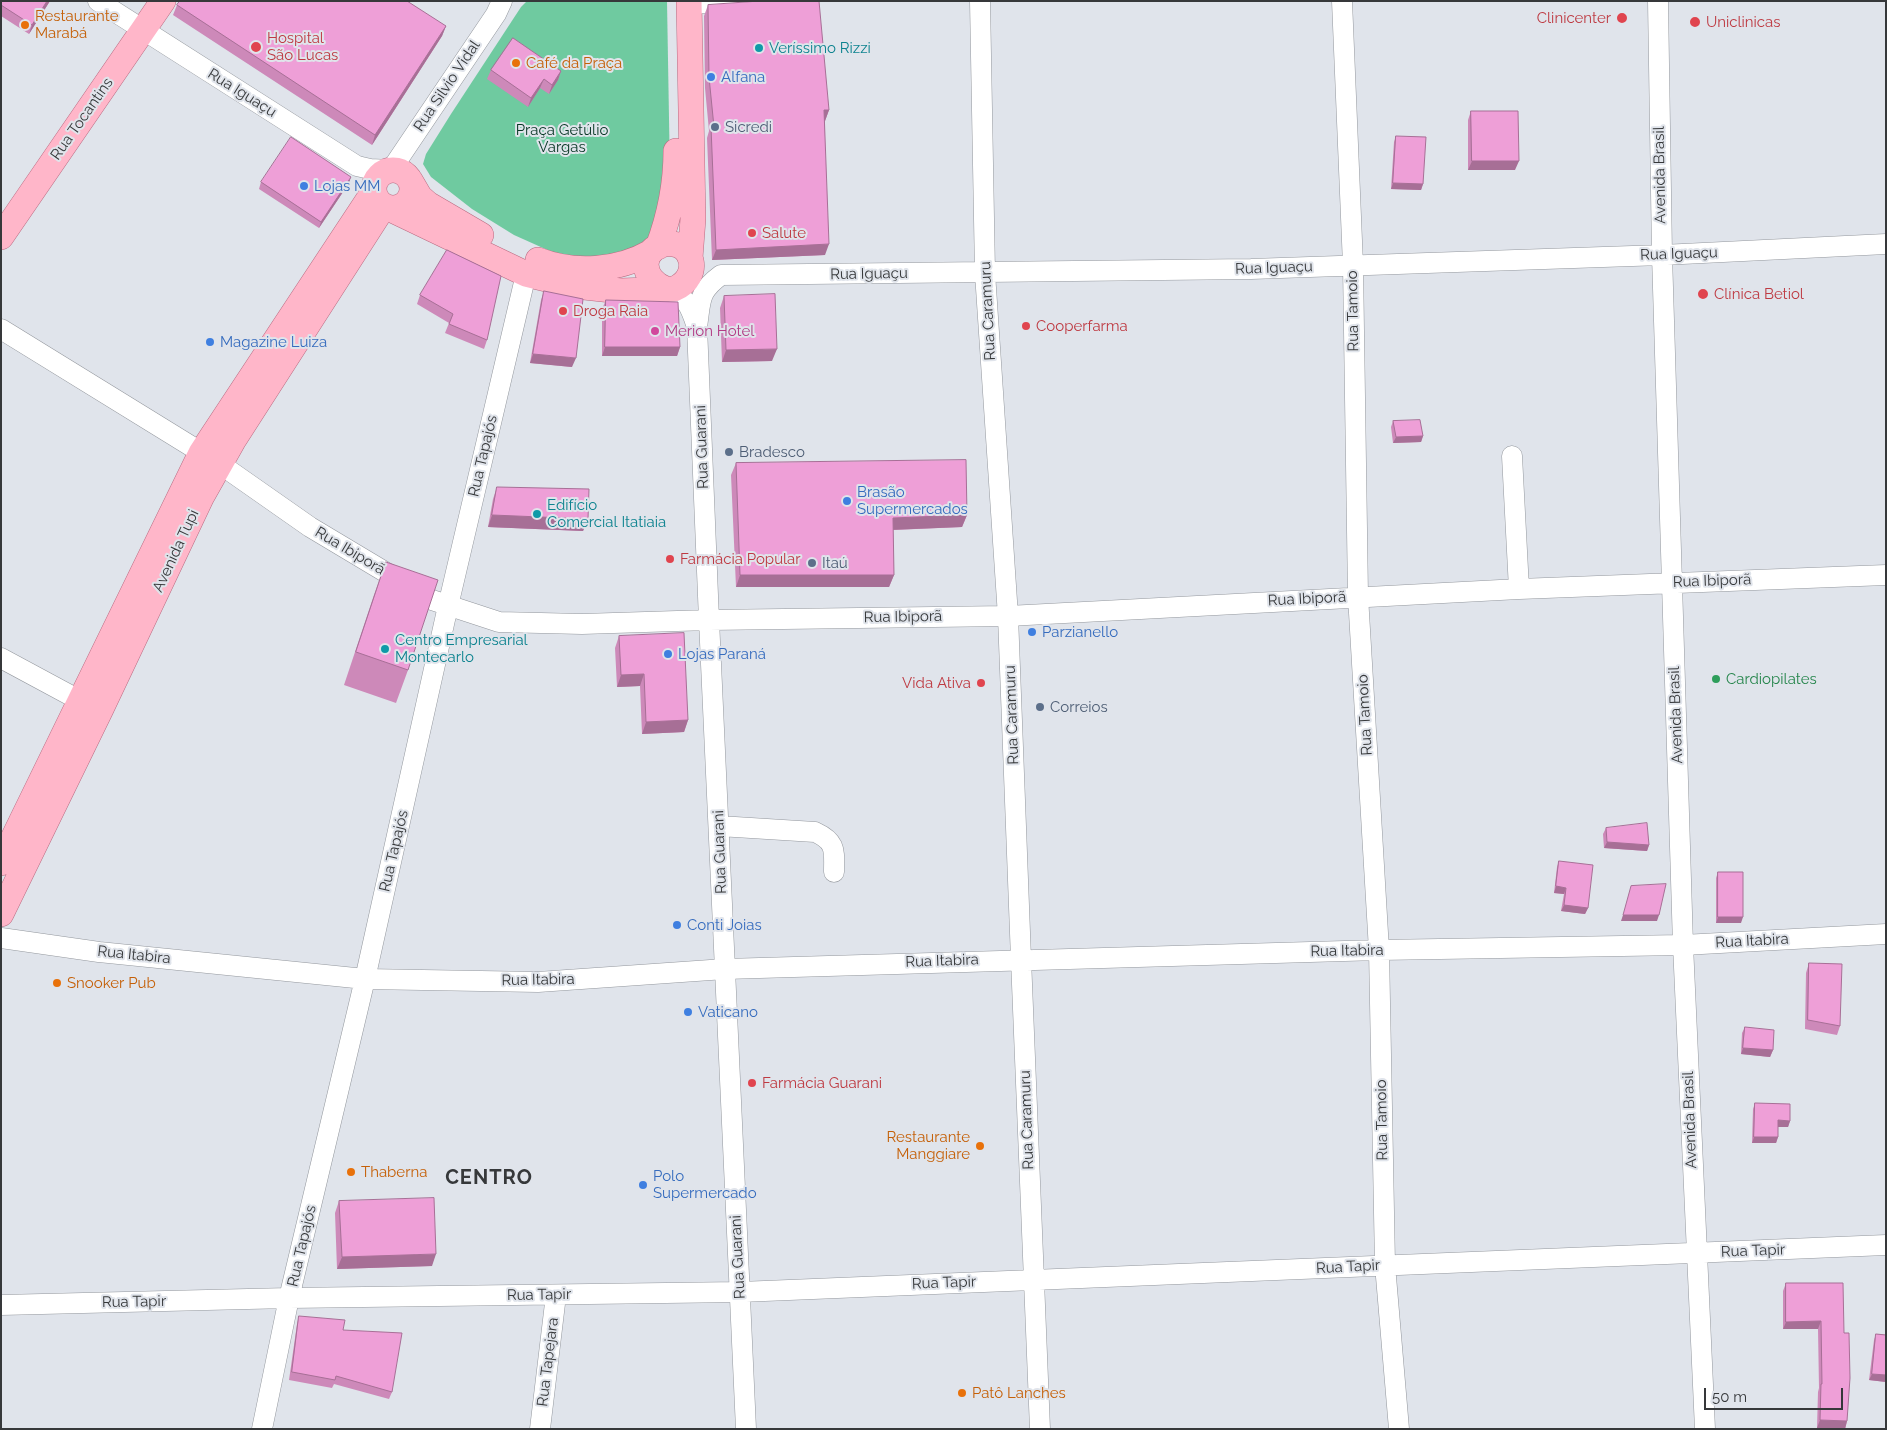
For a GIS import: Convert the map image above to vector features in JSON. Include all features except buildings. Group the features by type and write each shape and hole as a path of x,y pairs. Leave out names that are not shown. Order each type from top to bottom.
{"main road":[{"name":"Rua Tocantins","path":"1,237 162,1"},
{"path":"666,289 654,284 647,274 646,266 647,258 654,249 672,203 676,170 677,103 683,2"},
{"path":"683,2 693,219 690,258"},
{"path":"379,199 397,208 409,200 412,187 400,175"},
{"path":"379,199 526,274 575,286 621,291 674,289 682,286 688,280 691,273 692,265 686,251 673,244 654,249 637,260 614,267 583,269 550,265 515,252 445,215 420,197 400,175"},
{"name":"Avenida Tupi","path":"1,863 79,700 210,458 379,199 374,184 378,176 400,175"},
{"name":"Avenida Tupi","path":"1,914 106,700 202,496 210,458"}],"street":[{"name":"Rua Iguaçu","path":"98,1 357,166 400,175"},
{"name":"Rua Silvio Vidal","path":"400,175 502,1"},
{"path":"683,2 749,1"},
{"name":"Rua Caramuru","path":"980,1 985,273 1008,616 1040,1429"},
{"name":"Rua Tamoio","path":"1342,1 1353,265 1358,596 1379,950 1385,1265 1399,1429"},
{"name":"Avenida Brasil","path":"1658,1 1662,255 1683,945 1704,1429"},
{"name":"Rua Iguaçu","path":"722,276 1251,269 1662,255 1886,244"},
{"path":"690,258 699,268 722,276"},
{"name":"Rua Tapajós","path":"262,1429 289,1298 365,979 448,606 526,274"},
{"path":"698,326 704,293 708,285 722,276"},
{"name":"Rua Guarani","path":"666,289 680,295 688,303 698,326 709,620 746,1429"},
{"name":"Rua Ibiporã","path":"1,329 210,458 310,527 432,600 499,622 582,624 709,620 1008,616 1358,596 1886,575"},
{"path":"1512,456 1519,589"},
{"path":"1,658 79,700"},
{"path":"719,826 815,832 827,837 834,849 834,872"},
{"name":"Rua Itabira","path":"1,938 99,952 365,979 538,982 725,969 1379,950 1683,945 1886,934"},
{"name":"Rua Tapir","path":"1,1305 289,1298 740,1292 934,1283 1034,1282 1385,1265 1886,1245"},
{"name":"Rua Tapejara","path":"540,1429 556,1295"}],"green space":[{"name":"Praça Getúlio Vargas","path":"527,1 667,1 670,177 657,231 641,247 594,260 552,252 514,235 472,209 431,177 423,164 426,154 451,114 521,7"}],"place":[{"name":"Clinicenter","path":"1622,18"},
{"name":"Uniclinicas","path":"1695,22"},
{"name":"Restaurante Marabá","path":"25,25"},
{"name":"Hospital São Lucas","path":"256,47"},
{"name":"Veríssimo Rizzi","path":"759,48"},
{"name":"Café da Praça","path":"516,63"},
{"name":"Alfana","path":"711,77"},
{"name":"Sicredi","path":"715,127"},
{"name":"Lojas MM","path":"304,186"},
{"name":"Salute","path":"752,233"},
{"name":"Clínica Betiol","path":"1703,294"},
{"name":"Droga Raia","path":"563,311"},
{"name":"Cooperfarma","path":"1026,326"},
{"name":"Merion Hotel","path":"655,331"},
{"name":"Magazine Luiza","path":"210,342"},
{"name":"Bradesco","path":"729,452"},
{"name":"Brasão Supermercados","path":"847,501"},
{"name":"Edifício Comercial Itatiaia","path":"537,514"},
{"name":"Farmácia Popular","path":"670,559"},
{"name":"Itaú","path":"812,563"},
{"name":"Parzianello","path":"1032,632"},
{"name":"Centro Empresarial Montecarlo","path":"385,649"},
{"name":"Lojas Paraná","path":"668,654"},
{"name":"Cardiopilates","path":"1716,679"},
{"name":"Vida Ativa","path":"981,683"},
{"name":"Correios","path":"1040,707"},
{"name":"Conti Joias","path":"677,925"},
{"name":"Snooker Pub","path":"57,983"},
{"name":"Vaticano","path":"688,1012"},
{"name":"Farmácia Guarani","path":"752,1083"},
{"name":"Restaurante Manggiare","path":"980,1146"},
{"name":"Thaberna","path":"351,1172"},
{"name":"Polo Supermercado","path":"643,1185"},
{"name":"Patô Lanches","path":"962,1393"}],"district":[{"name":"CENTRO","path":"489,1178"}]}
